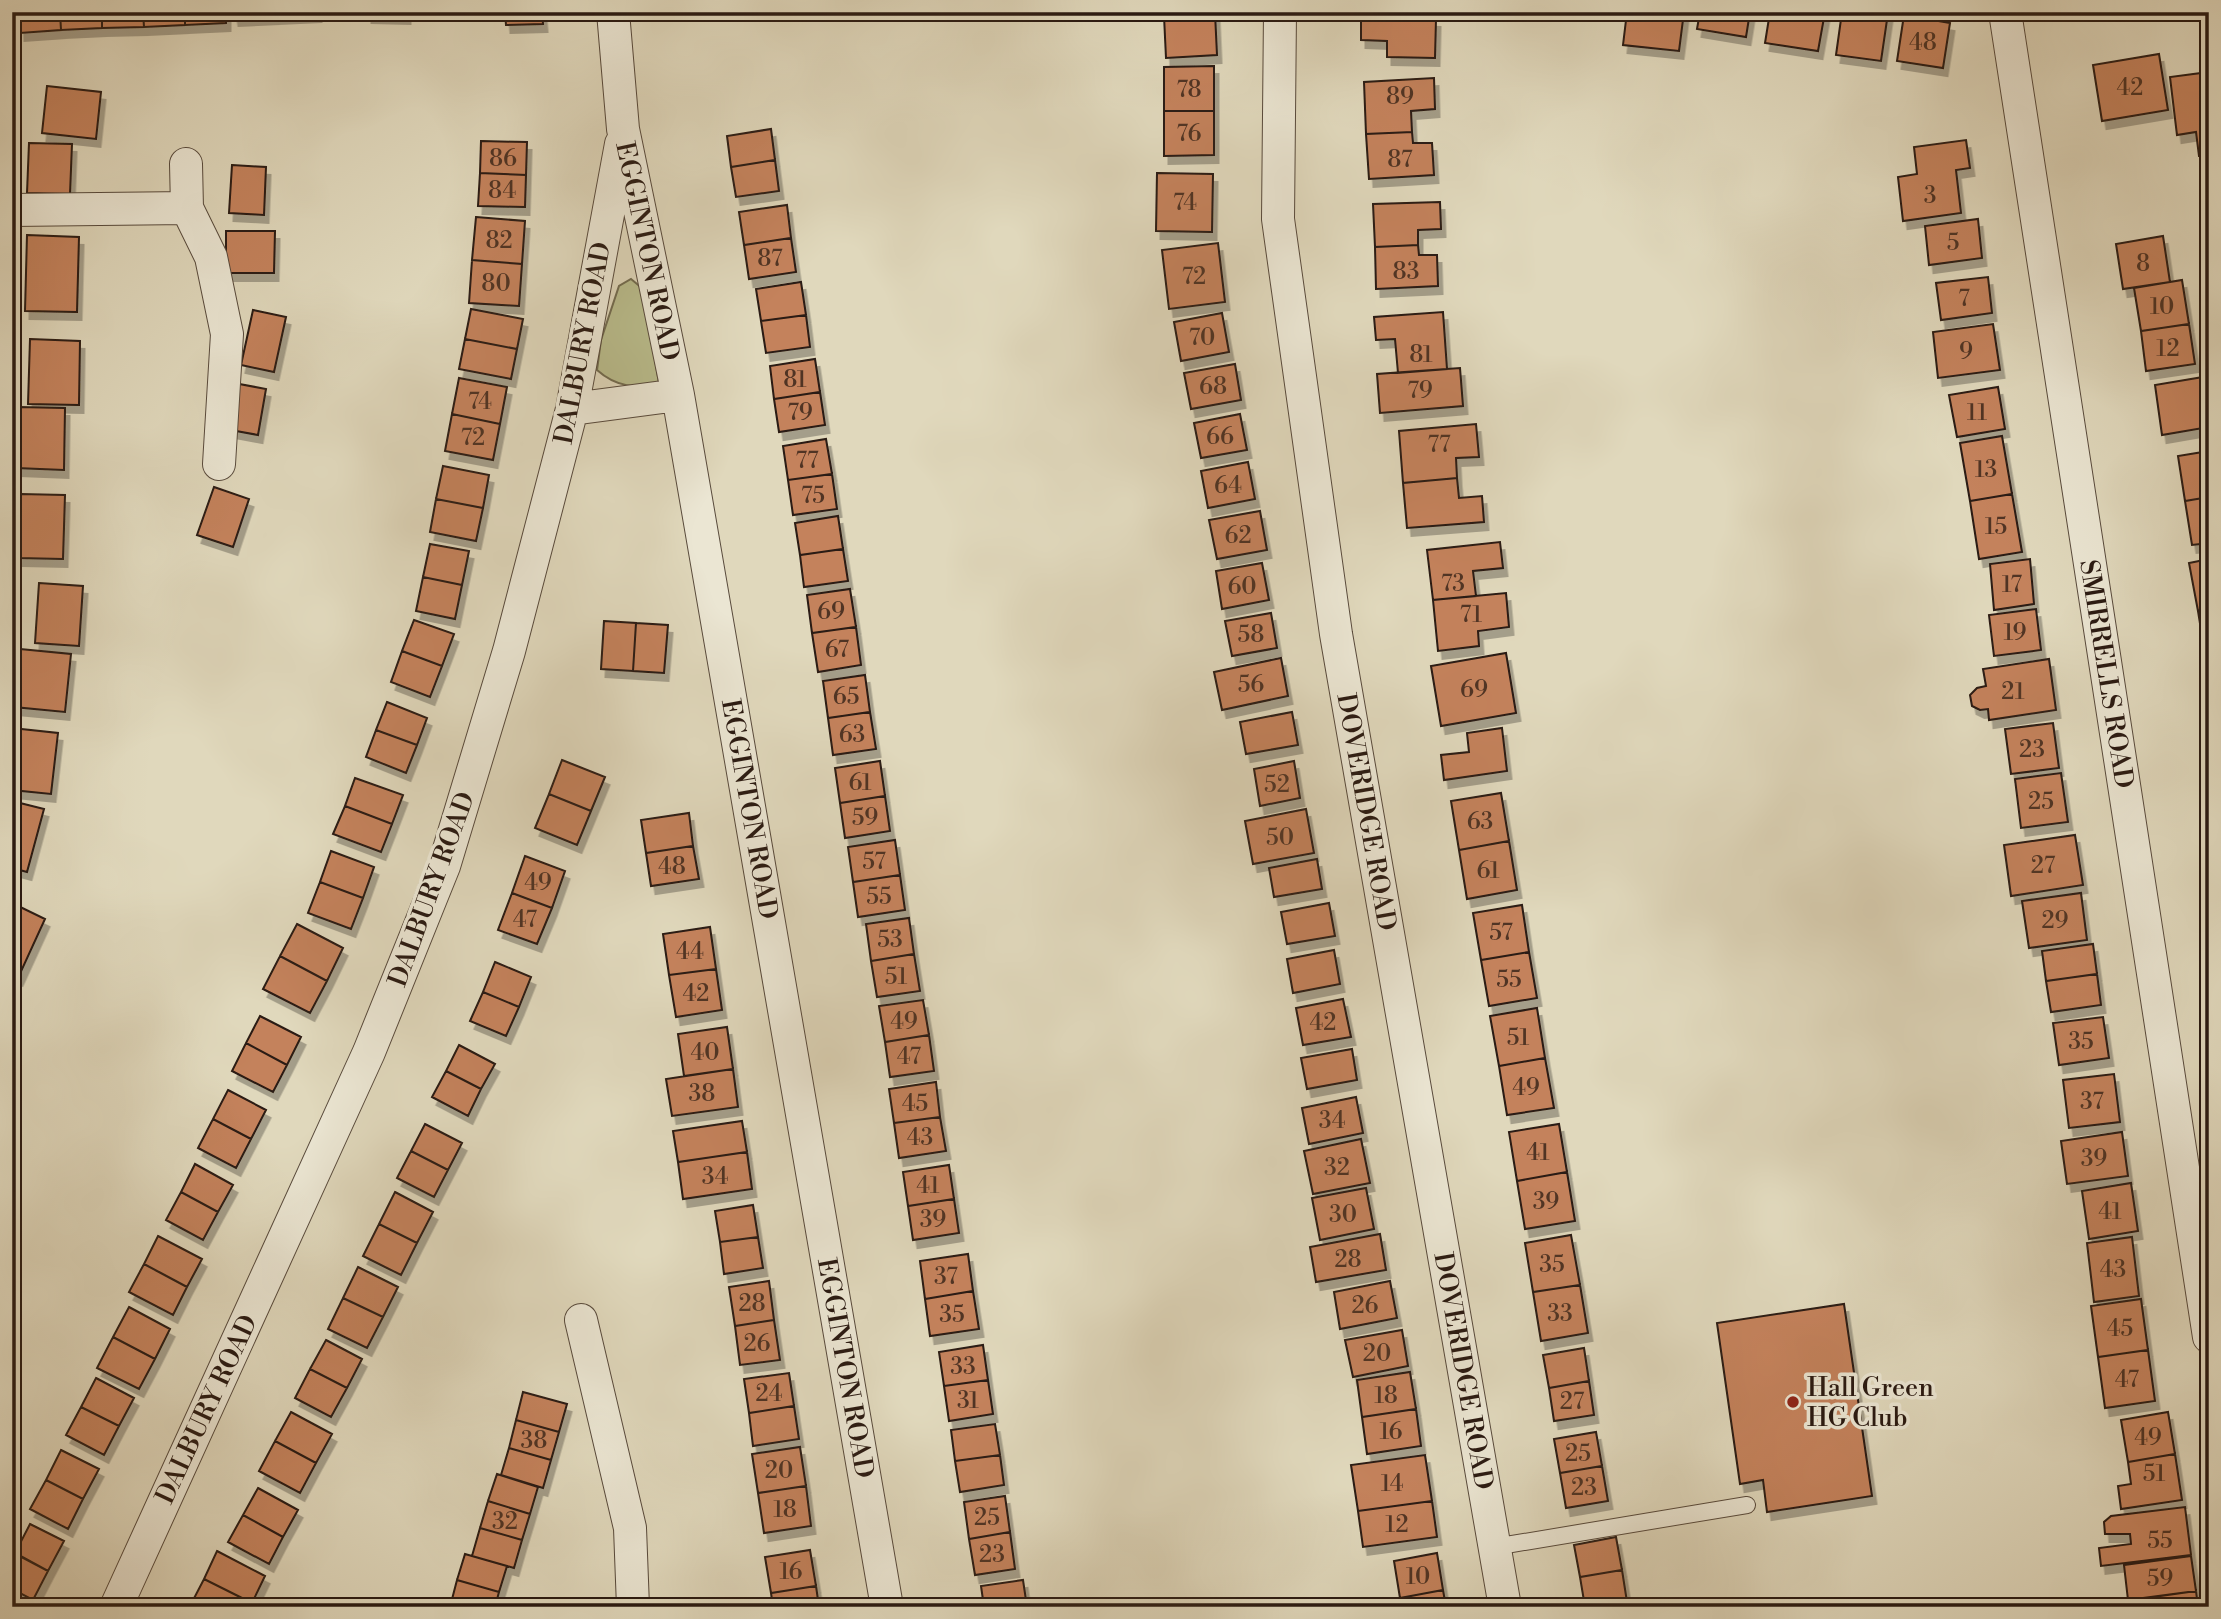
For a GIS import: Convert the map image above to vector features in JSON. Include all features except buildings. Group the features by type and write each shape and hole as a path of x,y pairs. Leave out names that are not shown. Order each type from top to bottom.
{"street":[{"name":"EGGINTON ROAD","path":"613,12 623,129 678,395 887,1607"},
{"name":"DOVERIDGE ROAD","path":"1280,12 1278,219 1336,634 1504,1607"},
{"name":"SMIRRELLS ROAD","path":"2005,12 2209,1337"},
{"name":"DALBURY ROAD","path":"116,1607 369,1052 444,866 509,651 572,409 623,129"},
{"path":"186,164 187,208 212,257 226,334 219,464"},
{"path":"12,210 187,208"},
{"path":"572,409 678,395"},
{"path":"581,1320 630,1528 633,1607"}],"lane":[{"path":"1494,1547 1747,1504"}],"green space":[{"path":"631,279 643,289 659,383 626,385 611,380 597,370 601,340 619,286"}],"place":[{"name":"Hall Green HG Club","path":"1793,1402"}]}
